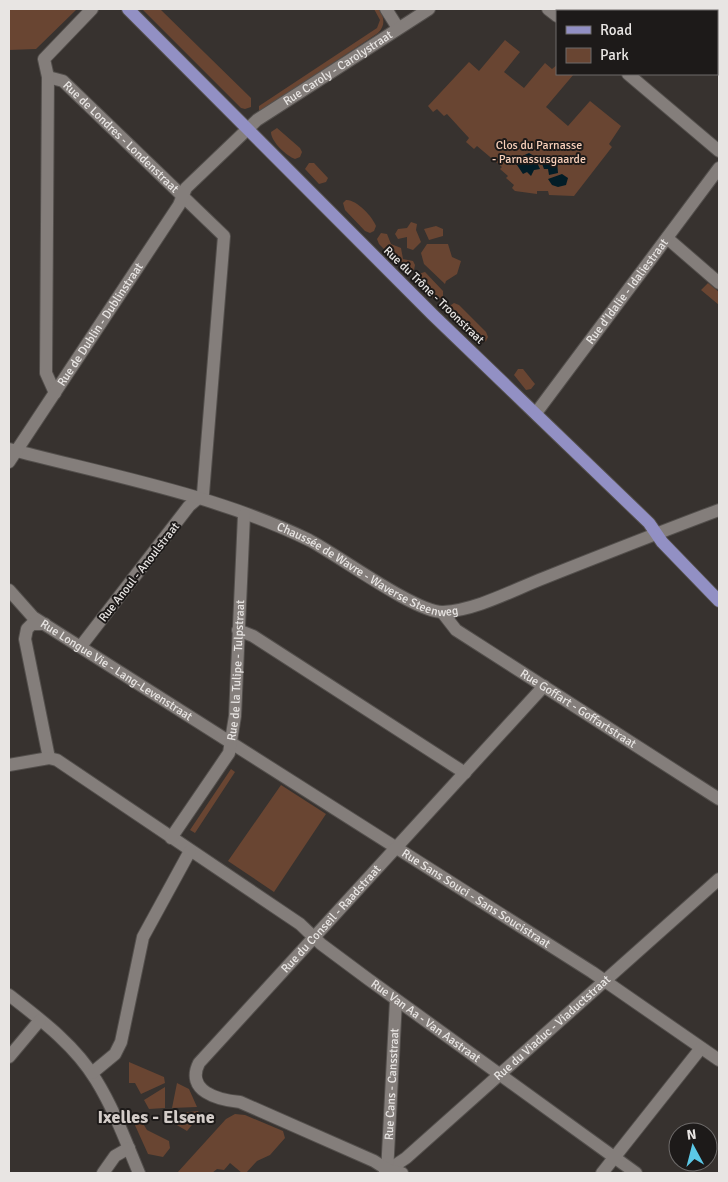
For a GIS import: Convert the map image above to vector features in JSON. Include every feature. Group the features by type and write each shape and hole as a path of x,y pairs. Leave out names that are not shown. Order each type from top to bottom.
{"main road":[{"name":"Rue du Trône - Troonstraat","path":"128,9 426,308 649,523 719,601"}],"street":[{"name":"Rue de Londres - Londenstraat","path":"92,9 44,59 48,77 63,81 182,198 224,236 205,485 203,494 198,499"},
{"path":"386,9 398,28"},
{"name":"Rue Caroly - Carolystraat","path":"182,198 186,188 257,120 429,9"},
{"path":"629,75 719,151"},
{"path":"48,77 46,373 54,393"},
{"name":"Rue d'Idalie - Idaliestraat","path":"536,413 719,168"},
{"name":"Rue de Dublin - Dublinstraat","path":"9,462 13,450 54,393 182,198"},
{"path":"667,238 719,283"},
{"name":"Chaussée de Wavre - Waverse Steenweg","path":"13,450 198,499 244,515 312,542 408,600 426,609 442,612 487,600 719,510"},
{"name":"Rue Anoul - Anoulstraat","path":"81,646 189,506 198,499"},
{"name":"Rue de la Tulipe - Tulpstraat","path":"171,838 229,753 235,716 244,515"},
{"name":"Rue Longue Vie - Lang-Levenstraat","path":"9,590 33,617 231,742"},
{"name":"Rue Goffart - Goffartstraat","path":"442,612 456,630 719,799"},
{"path":"9,765 49,758 24,639 27,629 32,624 45,624"},
{"path":"238,630 253,636 465,773"},
{"name":"Rue du Conseil - Raadstraat","path":"386,1172 374,1161 240,1102 227,1100 201,1089 195,1081 194,1072 199,1063 544,686"},
{"name":"Rue Sans Souci - Sans Soucistraat","path":"231,742 604,981 719,1060"},
{"name":"Rue Van Aa - Van Aastraat","path":"49,758 57,760 300,924 314,937 396,1000 636,1173"},
{"path":"92,1073 115,1054 121,1042 143,937 190,851"},
{"name":"Rue du Viaduc - Viaductstraat","path":"386,1172 406,1158 719,879"},
{"path":"9,995 52,1030 92,1073 106,1098 139,1173"},
{"name":"Rue Cans - Cansstraat","path":"386,1172 396,1000"},
{"path":"9,1057 40,1020"},
{"path":"602,1173 701,1048"},
{"path":"103,1173 116,1156 129,1148"},
{"path":"386,1172 402,1173"}],"green space":[{"path":"9,9 77,9 36,49 9,50"},
{"path":"142,9 160,9 251,98 251,107 241,108"},
{"path":"374,9 379,9 383,18 382,27 378,33 259,112 259,106 377,28 380,20"},
{"name":"Clos du Parnasse - Parnassusgaarde","path":"505,40 520,52 504,72 524,88 545,63 552,69 556,66 556,75 573,75 546,107 568,126 590,101 621,126 609,144 612,147 574,196 549,195 548,191 537,191 537,194 515,191 512,188 514,185 506,178 508,176 500,169 502,167 477,146 474,149 466,142 469,138 447,114 444,116 437,109 433,112 428,106 469,62 479,71"},
{"path":"277,128 300,148 302,152 300,157 295,159 276,144 271,132"},
{"path":"309,163 314,163 328,178 326,182 319,184 305,169"},
{"path":"346,200 359,205 368,214 376,226 374,231 370,233 365,231 345,210 343,203"},
{"path":"411,222 417,224 416,230 421,242 413,250 407,248 407,237 398,239 395,234 398,229 407,228"},
{"path":"436,226 443,229 443,236 429,240 424,229"},
{"path":"381,233 387,234 391,244 401,248 403,259 413,261 415,265 414,270 409,272 405,270 379,244 377,239"},
{"path":"427,244 448,244 452,257 461,261 457,274 446,281 445,284 424,264 421,253"},
{"path":"425,272 443,291 443,296 440,299 433,298 417,281 418,274"},
{"path":"708,283 719,292 719,305 701,290"},
{"path":"454,303 459,305 486,332 488,337 486,341 477,342 450,314 448,307"},
{"path":"518,369 523,369 535,384 531,389 526,390 514,375"},
{"path":"231,769 235,772 195,833 190,830"},
{"path":"281,785 326,814 274,892 228,861"},
{"path":"129,1062 164,1077 165,1083 141,1094 135,1083 129,1083"},
{"path":"177,1083 189,1089 197,1107 172,1108"},
{"path":"165,1087 165,1108 149,1109 144,1100"},
{"path":"198,1111 200,1115 187,1131 170,1121 171,1114"},
{"path":"235,1114 245,1115 283,1131 285,1138 270,1155 257,1161 246,1173 242,1173 230,1163 224,1170 217,1169 212,1173 177,1173 226,1119"},
{"path":"142,1122 147,1130 169,1141 170,1148 163,1157 148,1154 134,1123"}],"water":[{"path":"529,153 534,156 540,169 534,170 531,176 527,172 523,174 517,165 520,157"},
{"path":"545,158 552,158 557,161 558,173 549,175 548,169 544,169 541,161"},
{"path":"562,174 568,178 566,185 558,187 552,185 548,179"}],"district":[{"name":"Ixelles - Elsene","path":"156,1117"}]}
